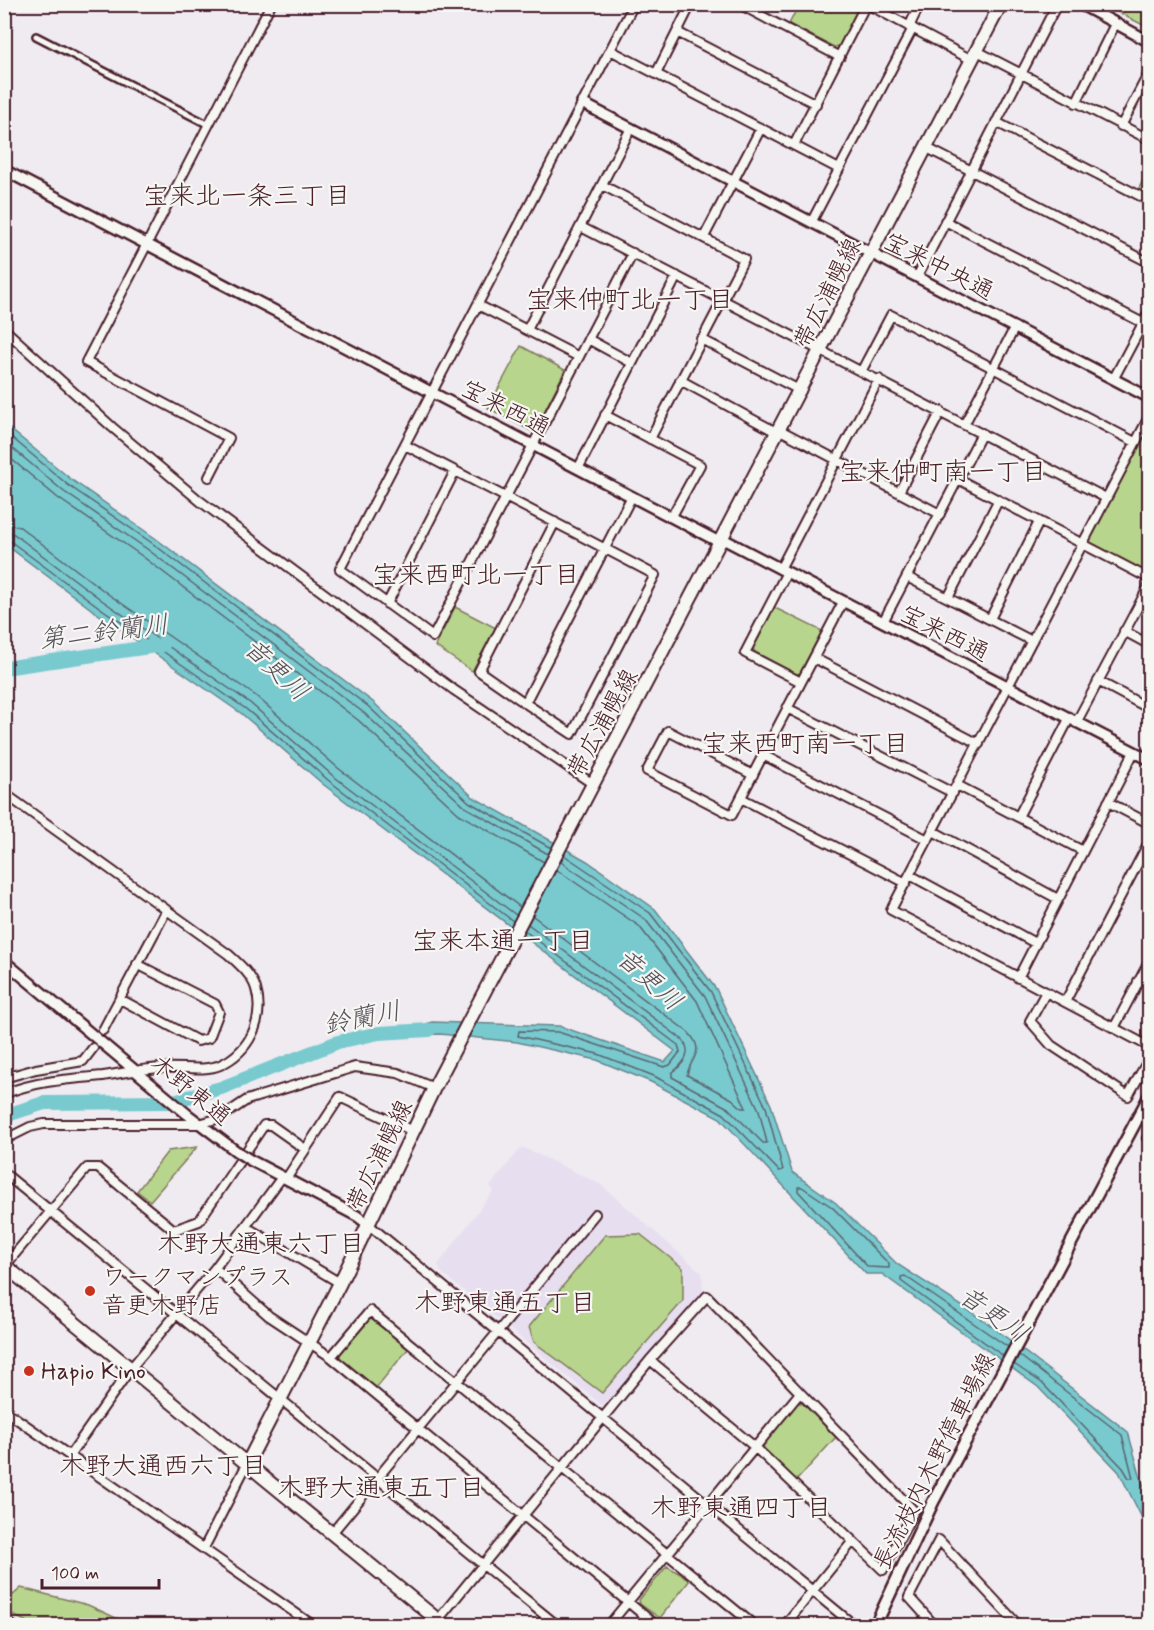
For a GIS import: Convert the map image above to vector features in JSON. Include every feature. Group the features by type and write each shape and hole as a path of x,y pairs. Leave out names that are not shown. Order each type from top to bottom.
{"main road":[{"name":"帯広浦幌線","path":"247,1464 369,1225 437,1084 801,391 1001,4"},
{"name":"長流枝内木野停車場線","path":"875,1626 939,1491 1149,1095"},
{"path":"5,1266 332,1533 439,1624"}],"street":[{"path":"209,477 229,438 86,362 271,4"},
{"path":"633,253 433,637 340,569 634,4"},
{"path":"656,74 691,4"},
{"path":"739,4 840,57"},
{"path":"794,146 866,4 974,56 1022,74 1149,140"},
{"path":"812,221 911,27 920,4"},
{"path":"917,277 1057,4"},
{"path":"1080,4 1149,42"},
{"path":"1076,103 1115,24"},
{"path":"677,32 816,104"},
{"path":"36,36 209,125"},
{"path":"610,50 839,169"},
{"path":"1121,126 1149,70"},
{"name":"宝来中央通","path":"582,103 1149,398"},
{"path":"996,122 1149,201"},
{"path":"527,330 631,128"},
{"path":"704,237 761,128"},
{"path":"927,148 1149,264"},
{"name":"宝来西通","path":"4,170 1149,760"},
{"path":"602,184 744,259 650,439"},
{"path":"945,221 1143,323"},
{"path":"581,226 1106,498"},
{"path":"579,467 677,276"},
{"path":"478,305 579,357"},
{"path":"1114,378 1149,309"},
{"path":"862,370 891,315 1135,442"},
{"path":"964,424 1015,327"},
{"path":"4,329 112,428 200,501 454,690 591,788"},
{"path":"588,339 632,363"},
{"path":"701,339 801,391"},
{"path":"801,682 745,652 836,460 879,379"},
{"path":"680,380 940,514"},
{"path":"899,492 941,411"},
{"path":"1149,415 891,910 1149,1047"},
{"path":"605,416 700,465 672,516"},
{"path":"883,622 982,433"},
{"path":"405,445 555,522 654,575 572,734 479,671 555,522"},
{"path":"387,604 455,471"},
{"path":"958,479 1149,581 1098,681 1072,721 1018,817"},
{"path":"525,703 632,495"},
{"path":"948,598 998,501"},
{"path":"990,619 1039,522"},
{"path":"907,577 1032,641"},
{"path":"753,775 668,731 647,771 732,815 753,775 787,708 843,602"},
{"path":"1124,632 1149,645"},
{"path":"814,658 979,744"},
{"path":"1098,681 1149,709"},
{"path":"787,708 953,793"},
{"path":"1018,978 1134,752"},
{"path":"763,755 928,840"},
{"path":"957,785 1083,851"},
{"path":"4,793 242,966 256,988 257,1022 246,1045 218,1066 161,1068 37,1083 4,1094"},
{"path":"741,798 1035,943"},
{"path":"1108,802 1149,824"},
{"path":"933,831 1058,899"},
{"path":"1065,1002 1149,840"},
{"path":"104,1030 166,911"},
{"path":"1114,1028 1149,960"},
{"name":"木野東通","path":"4,961 199,1124 250,1160 357,1216 369,1225"},
{"path":"120,999 198,1041 209,1038 219,1012 215,1004 137,964"},
{"path":"1138,981 1149,986"},
{"path":"1046,992 1030,1021 1051,1045 1128,1096 1149,1057"},
{"path":"5,1076 83,1060 93,1048"},
{"path":"4,1140 30,1126 44,1124 199,1124 220,1118 247,1100 355,1067 398,1073 437,1084"},
{"path":"70,1455 130,1368 214,1268 284,1178 340,1097 413,1131"},
{"path":"5,1266 87,1168 98,1168 174,1230 199,1221 264,1125 271,1125 305,1149"},
{"path":"1149,1133 1147,1138 1149,1141"},
{"path":"4,1173 558,1626"},
{"path":"332,1533 595,1214"},
{"path":"369,1225 855,1626"},
{"path":"246,1227 340,1283"},
{"path":"214,1268 269,1316 331,1357 657,1626"},
{"path":"439,1624 483,1565 603,1417 650,1360 707,1296 914,1511 884,1570 756,1448 650,1360"},
{"path":"331,1357 370,1311 755,1626"},
{"path":"608,1626 799,1394"},
{"path":"4,1410 314,1626"},
{"path":"204,1548 247,1464"},
{"path":"934,1626 909,1598 939,1540 1019,1626"},
{"path":"784,1626 853,1541"},
{"path":"4,1621 13,1626"}],"shaded area":[{"path":"522,1147 600,1184 702,1273 703,1294 609,1403 602,1405 441,1272 438,1265 494,1190 490,1186"}],"green space":[{"path":"799,5 857,5 859,9 840,46 834,47 789,24"},
{"path":"1104,5 1149,5 1149,28"},
{"path":"1149,169 1149,196 1138,190"},
{"path":"521,346 565,370 535,430 531,431 488,408"},
{"path":"1149,424 1149,573 1092,544 1090,540"},
{"path":"455,607 496,628 472,671 435,646"},
{"path":"773,607 822,631 800,673 796,674 755,652 752,646"},
{"path":"197,1147 150,1201 137,1191 168,1151"},
{"path":"640,1234 683,1268 683,1301 602,1393 534,1342 529,1327 605,1235"},
{"path":"372,1319 408,1349 376,1388 340,1359 340,1353 367,1320"},
{"path":"797,1403 802,1403 837,1436 796,1481 763,1450 764,1443"},
{"path":"667,1566 690,1580 660,1618 640,1604 639,1600"},
{"path":"21,1588 88,1605 131,1625 33,1625 5,1611 5,1591 13,1595"}],"water":[{"name":"音更川","path":"4,424 72,480 155,538 373,702 473,797 587,861 655,909 716,989 771,1105 792,1172 836,1203 897,1264 985,1321 1128,1432 1142,1482 1149,1494 1149,1532 1119,1472 1038,1387 882,1274 866,1274 720,1118 651,1082 597,1060 517,1042 440,1034 415,1035 411,1029 432,1022 559,1026 665,1062 675,1051 324,785 242,714 95,612 5,544"}],"waterway":[{"name":"第二鈴蘭川","path":"4,668 163,645"},
{"name":"鈴蘭川","path":"4,1116 44,1103 170,1102 221,1088 338,1042 379,1033 429,1030"}],"place":[{"name":"ワークマンプラス 音更木野店","path":"90,1291"},
{"name":"Hapio Kino","path":"29,1371"}],"district":[{"name":"宝来北一条三丁目","path":"247,195"},
{"name":"宝来仲町北一丁目","path":"630,299"},
{"name":"宝来仲町南一丁目","path":"943,471"},
{"name":"宝来西町北一丁目","path":"476,574"},
{"name":"宝来西町南一丁目","path":"805,743"},
{"name":"宝来本通一丁目","path":"503,940"},
{"name":"木野大通東六丁目","path":"261,1243"},
{"name":"木野東通五丁目","path":"505,1302"},
{"name":"木野大通西六丁目","path":"163,1465"},
{"name":"木野大通東五丁目","path":"381,1487"},
{"name":"木野東通四丁目","path":"741,1507"}]}
